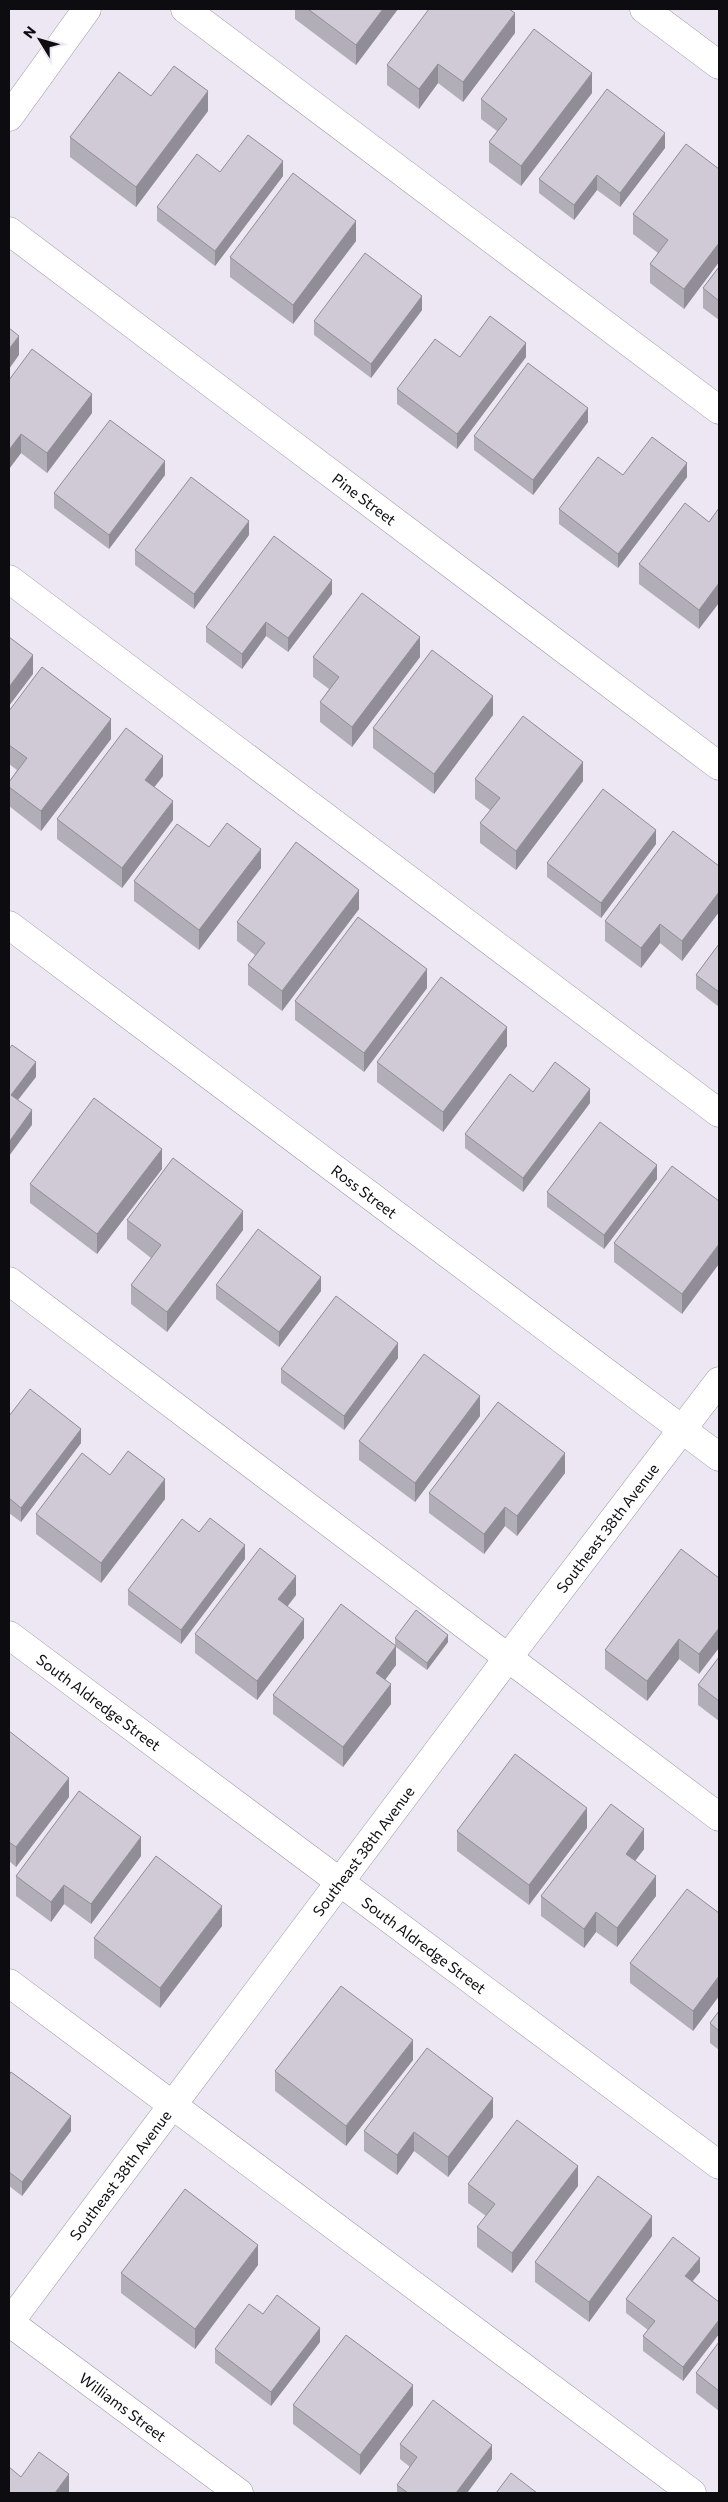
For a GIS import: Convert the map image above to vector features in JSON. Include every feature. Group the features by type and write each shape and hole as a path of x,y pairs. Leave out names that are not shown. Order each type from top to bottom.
{"street":[{"path":"9,117 87,9"},
{"path":"185,9 719,410"},
{"path":"644,9 719,65"},
{"name":"Pine Street","path":"9,231 719,766"},
{"path":"9,580 719,1114"},
{"name":"Ross Street","path":"9,925 719,1457"},
{"path":"9,1281 719,1818"},
{"name":"Southeast 38th Avenue","path":"9,2322 173,2106 507,1658 719,1381"},
{"name":"South Aldredge Street","path":"9,1635 719,2165"},
{"path":"9,1983 692,2493"},
{"name":"Williams Street","path":"9,2322 239,2493"}],"building":[{"path":"308,9 383,9 356,45"},
{"path":"429,9 509,9 515,13 463,82 438,64 419,89 387,65"},
{"path":"534,29 592,73 521,166 489,142 507,119 481,99"},
{"path":"174,66 208,91 136,187 70,137 119,72 151,96"},
{"path":"607,89 665,133 620,193 597,175 574,205 539,179"},
{"path":"248,135 283,161 215,251 157,207 197,154 220,172"},
{"path":"686,144 719,169 719,243 684,289 650,264 668,240 633,214"},
{"path":"293,173 356,221 293,305 230,257"},
{"path":"365,253 422,296 371,364 314,321"},
{"path":"719,267 719,301 703,288"},
{"path":"490,316 526,343 457,434 397,389 435,339 460,357"},
{"path":"9,328 19,336 9,349"},
{"path":"32,349 92,394 47,453 21,434 9,450 9,380"},
{"path":"528,363 588,408 533,480 474,436"},
{"path":"110,420 165,461 109,535 54,493"},
{"path":"652,437 687,463 618,554 559,509 598,457 623,475"},
{"path":"191,477 249,521 194,594 135,550"},
{"path":"685,503 709,522 719,508 719,583 699,610 639,564"},
{"path":"274,536 332,580 288,638 266,622 242,654 206,627"},
{"path":"362,593 420,637 352,727 320,702 339,677 313,657"},
{"path":"9,637 33,655 9,687"},
{"path":"432,650 493,696 434,774 373,728"},
{"path":"42,667 111,719 41,811 9,787 9,782 27,758 9,745 9,711"},
{"path":"523,716 583,762 516,851 480,823 500,798 475,779"},
{"path":"126,728 163,756 145,780 173,801 122,868 57,819"},
{"path":"603,789 656,830 601,903 547,863"},
{"path":"227,823 261,849 199,930 134,881 177,824 209,847"},
{"path":"673,831 719,866 719,892 682,941 660,924 641,948 605,921"},
{"path":"296,842 359,890 282,991 248,965 265,943 237,922"},
{"path":"358,917 427,969 364,1053 295,1001"},
{"path":"719,944 719,992 696,975"},
{"path":"441,977 507,1027 443,1112 377,1062"},
{"path":"12,1045 36,1062 11,1095 32,1110 9,1142 9,1049"},
{"path":"555,1062 590,1089 523,1178 465,1134 510,1074 533,1092"},
{"path":"94,1098 162,1149 97,1234 30,1184"},
{"path":"600,1122 657,1165 604,1235 547,1192"},
{"path":"173,1158 243,1211 167,1312 131,1285 161,1245 127,1220"},
{"path":"672,1166 719,1201 719,1244 682,1294 614,1243"},
{"path":"258,1229 321,1277 279,1332 216,1285"},
{"path":"336,1296 398,1343 344,1416 281,1369"},
{"path":"424,1354 480,1396 415,1483 359,1441"},
{"path":"30,1389 81,1429 21,1508 9,1498 9,1416"},
{"path":"498,1402 565,1453 517,1516 505,1507 484,1534 429,1493"},
{"path":"128,1451 165,1479 101,1563 36,1514 82,1453 110,1475"},
{"path":"210,1518 245,1545 181,1630 128,1590 182,1519 199,1532"},
{"path":"260,1548 296,1576 278,1599 304,1619 257,1681 195,1634"},
{"path":"681,1549 719,1578 719,1628 699,1654 679,1639 647,1681 605,1650"},
{"path":"341,1604 396,1646 376,1673 391,1684 343,1747 273,1695"},
{"path":"416,1610 448,1635 427,1663 395,1638"},
{"path":"719,1657 719,1701 698,1685"},
{"path":"9,1731 69,1778 16,1847 9,1842"},
{"path":"515,1754 587,1808 529,1885 457,1831"},
{"path":"79,1791 141,1837 91,1904 64,1885 51,1902 16,1876"},
{"path":"611,1804 644,1829 626,1854 656,1876 617,1928 596,1912 584,1929 541,1896"},
{"path":"156,1856 222,1906 160,1988 94,1938"},
{"path":"687,1889 719,1913 719,1976 693,2011 630,1963"},
{"path":"341,1986 413,2040 346,2126 275,2071"},
{"path":"719,2011 719,2031 710,2023"},
{"path":"427,2048 493,2098 448,2157 414,2132 397,2155 364,2131"},
{"path":"11,2072 71,2116 22,2182 9,2172 9,2075"},
{"path":"517,2120 578,2166 512,2253 477,2227 495,2204 468,2184"},
{"path":"598,2176 652,2216 589,2302 535,2262"},
{"path":"185,2189 258,2245 195,2329 121,2273"},
{"path":"673,2237 700,2258 685,2276 719,2302 719,2320 683,2367 643,2336 655,2321 626,2299"},
{"path":"277,2295 320,2328 271,2392 215,2349 249,2304 263,2314"},
{"path":"346,2335 413,2385 360,2455 293,2405"},
{"path":"719,2342 719,2391 696,2373"},
{"path":"433,2400 492,2445 456,2493 408,2493 397,2485 417,2457 400,2444"},
{"path":"39,2452 69,2474 55,2493 9,2493 9,2467 21,2477"},
{"path":"511,2473 537,2493 496,2493"}]}
